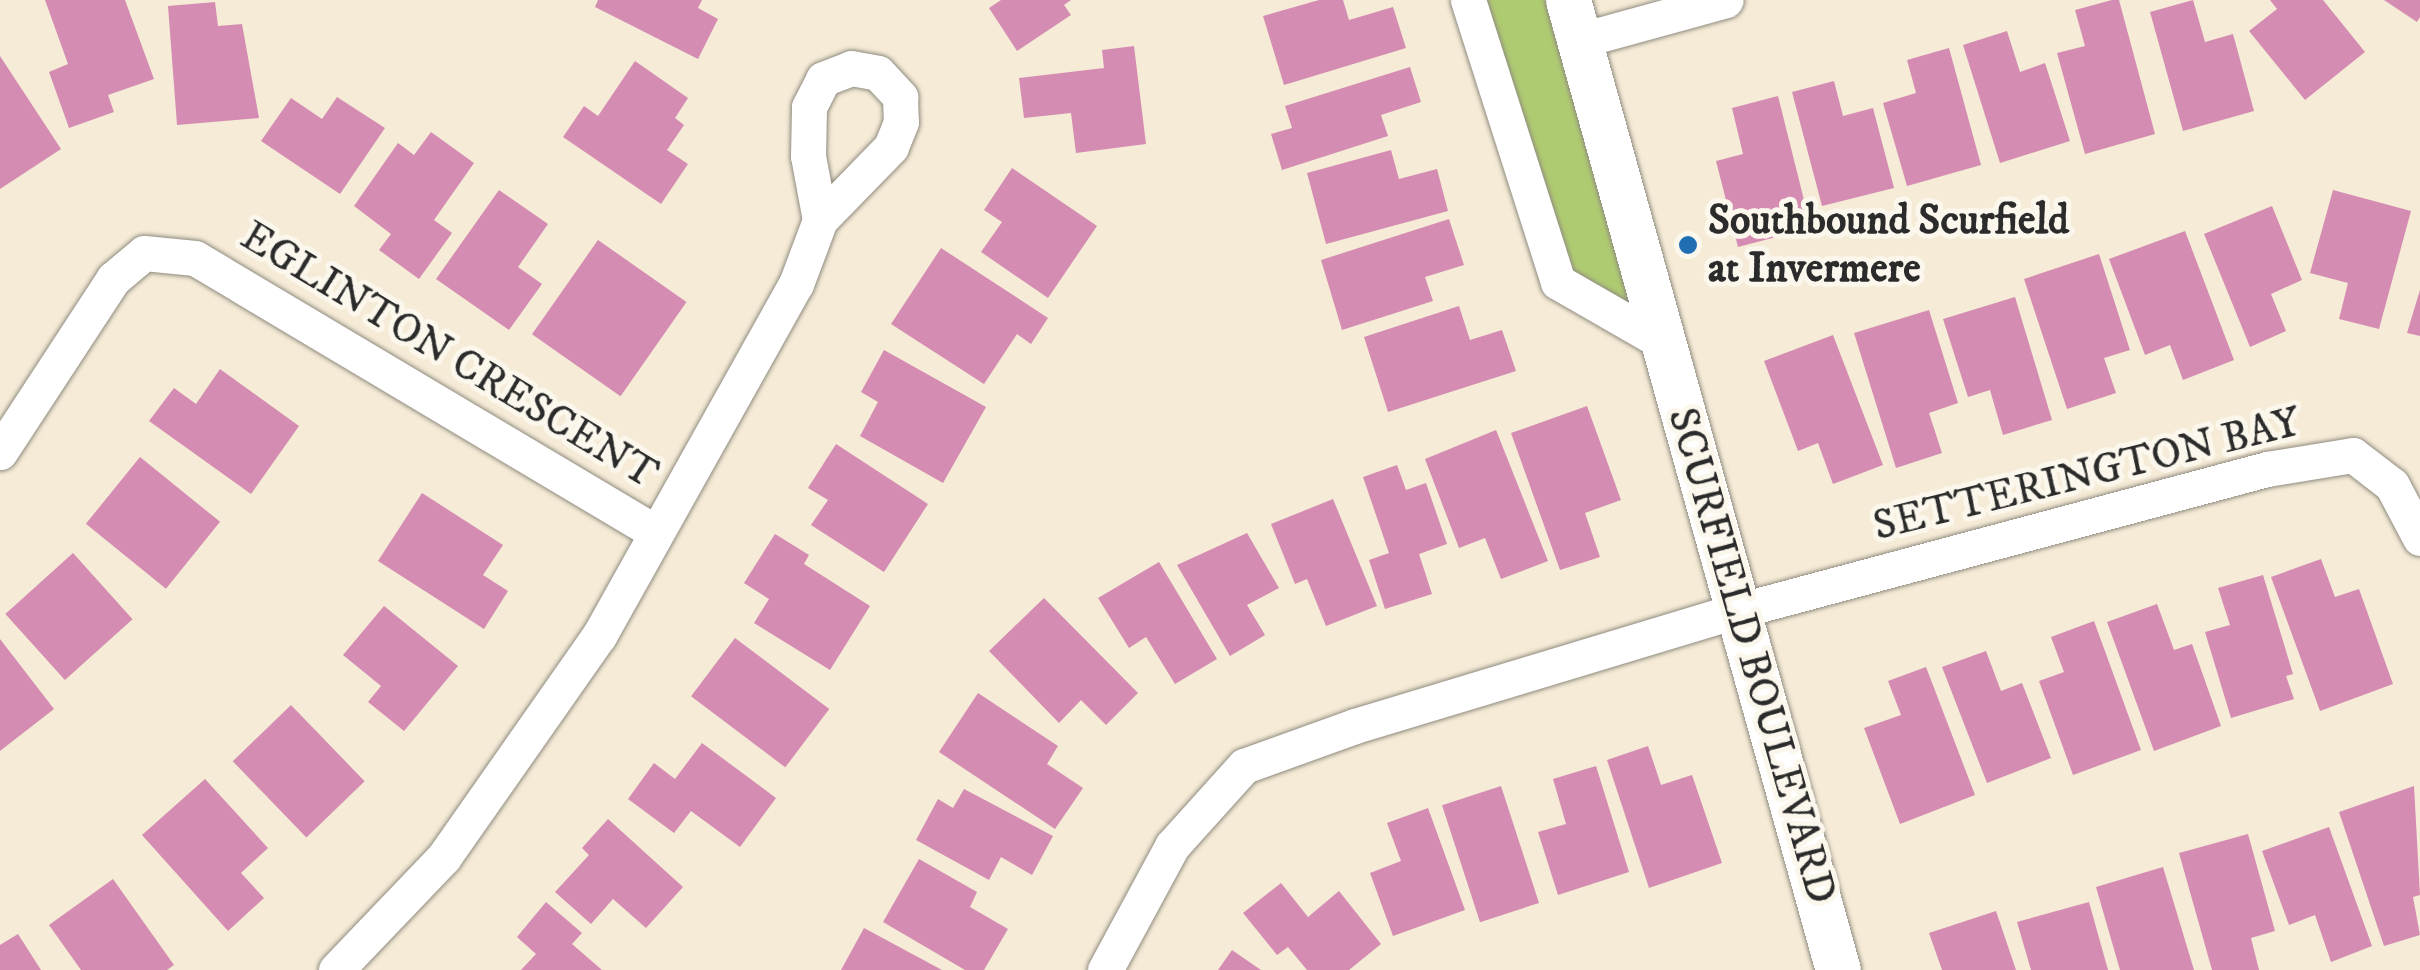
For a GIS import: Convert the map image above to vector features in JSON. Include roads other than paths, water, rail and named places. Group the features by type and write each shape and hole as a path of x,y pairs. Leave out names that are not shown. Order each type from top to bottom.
{"street":[{"path":"1468,0 1558,282 1664,343"},
{"path":"1574,20 1726,0"},
{"name":"SCURFIELD BOULEVARD","path":"1574,20 1838,970"},
{"path":"336,970 444,857 512,767 599,636 796,284 820,220"},
{"name":"EGLINTON CRESCENT","path":"0,452 113,279 144,253 195,258 655,532"},
{"name":"SETTERINGTON BAY","path":"1105,970 1172,846 1244,766 1737,611 2267,468 2354,455 2392,485 2420,538"}],"place":[{"name":"Southbound Scurfield at Invermere","path":"1688,245"}]}
